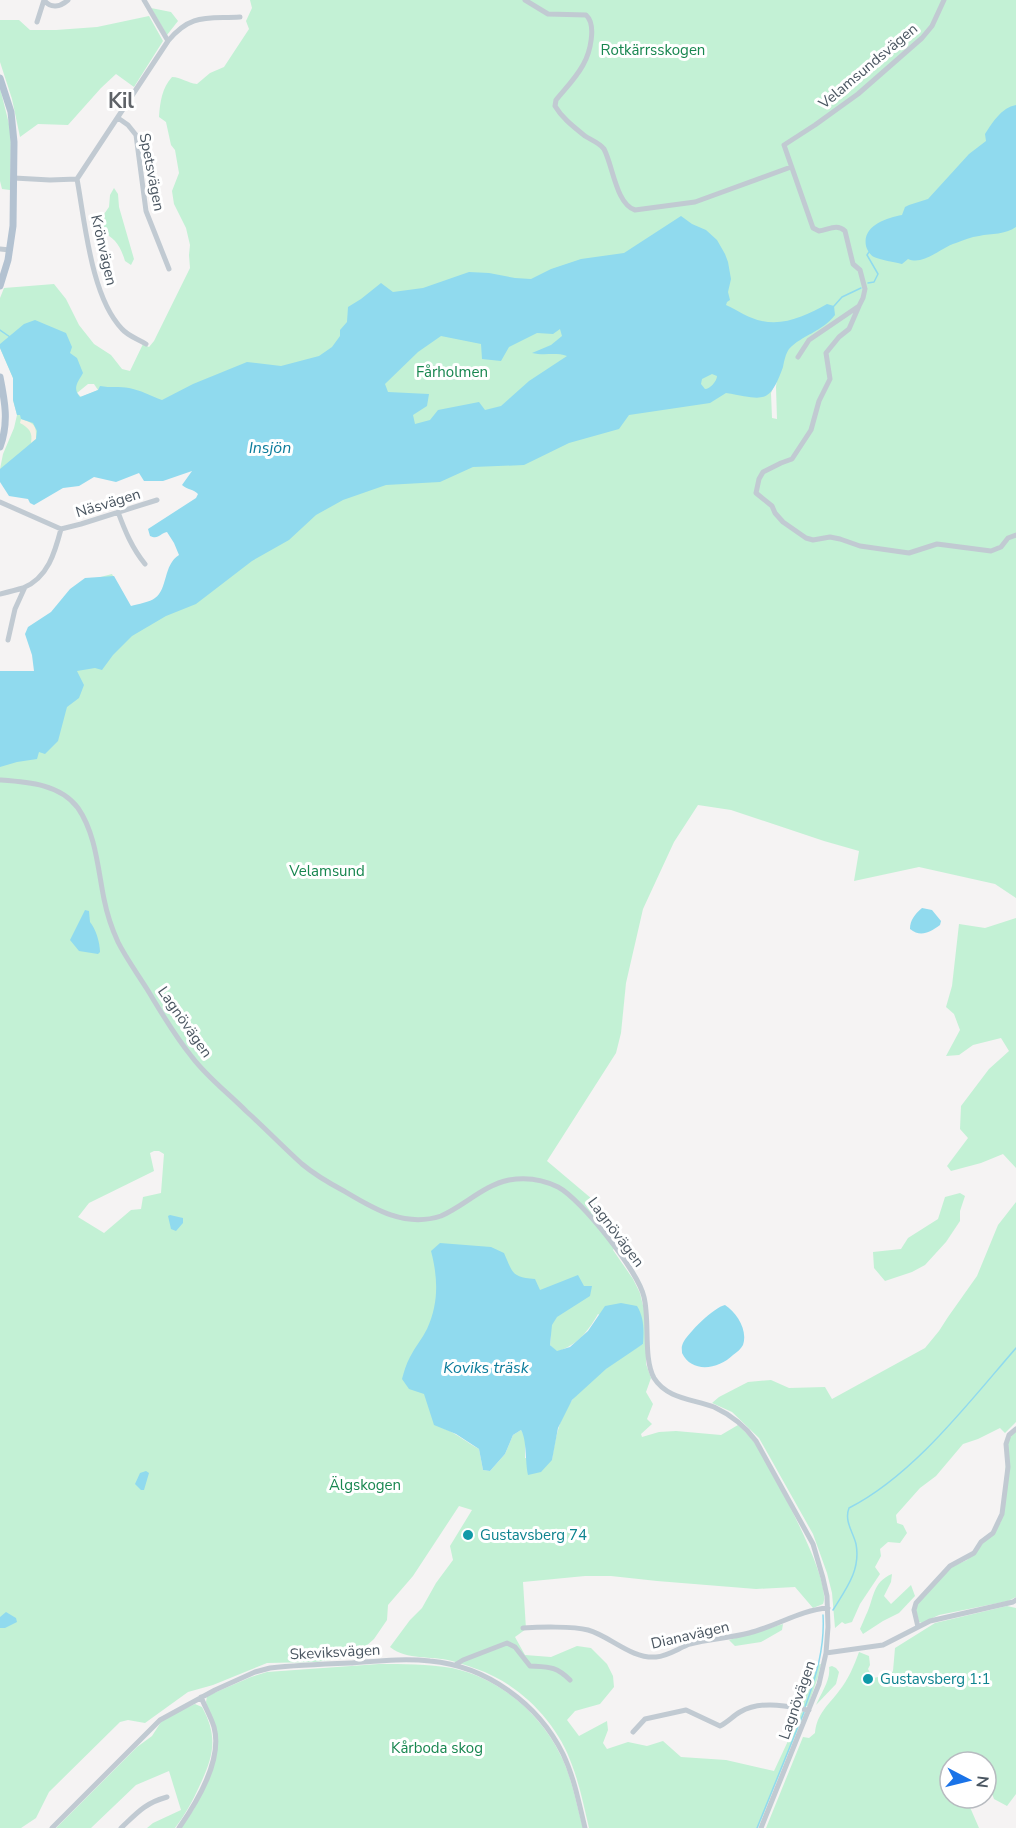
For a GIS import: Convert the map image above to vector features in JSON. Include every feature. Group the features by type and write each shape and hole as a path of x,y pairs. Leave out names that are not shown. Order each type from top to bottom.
{"main road":[{"path":"0,78 12,122 14,178 10,250 0,286"},
{"path":"0,377 6,418 5,434 0,447"}],"street":[{"path":"37,22 44,0 56,6 68,0"},
{"path":"144,0 168,41"},
{"path":"525,0 544,13 579,14 590,18 592,31 584,64 556,100 555,106 571,124 601,146 618,189 626,206 630,209 695,202 791,167"},
{"name":"Velamsundsvägen","path":"859,306 865,289 860,270 853,264 845,231 836,226 819,231 813,228 784,145 858,94 922,38 932,26 944,0"},
{"path":"14,178 76,179 168,41 183,25 195,20 240,17"},
{"name":"Spetsvägen","path":"118,118 136,135 146,211 169,269"},
{"name":"Krönvägen","path":"76,179 99,290 114,319 122,329 146,344"},
{"path":"0,249 10,250"},
{"path":"798,357 809,340 859,306"},
{"path":"859,306 849,329 826,353 830,379 819,401 812,430 792,459 763,472 756,493 772,506 783,522 806,538 813,540 830,537 860,546 909,553 937,544 991,551 1016,535"},
{"name":"Näsvägen","path":"0,502 61,529 156,500"},
{"path":"118,512 129,540 145,564"},
{"path":"0,594 25,587 42,574 51,560 61,529"},
{"path":"8,640 15,609 25,587"},
{"name":"Lagnövägen","path":"0,780 48,787 66,796 78,808 90,832 104,902 114,933 163,1016 193,1059 309,1170 370,1207 390,1216 410,1220 441,1216 492,1186 512,1180 540,1180 558,1187 576,1200 620,1255 641,1287 647,1312 649,1362 654,1377 665,1390 726,1413 751,1434 813,1544 823,1578 828,1608 826,1653 819,1684 761,1828"},
{"path":"918,1628 914,1610 916,1603 950,1566 974,1553 981,1542 993,1533 1000,1521 1008,1467 1006,1444 1016,1429"},
{"path":"826,1653 883,1645 930,1621 1015,1602"},
{"name":"Dianavägen","path":"523,1628 586,1629 643,1656 655,1657 694,1643 749,1634 782,1623 797,1614 828,1608"},
{"path":"454,1665 507,1643 515,1647 530,1666 545,1666 558,1670 570,1680"},
{"name":"Skeviksvägen","path":"52,1828 165,1716 244,1677 270,1668 425,1660 454,1665 493,1680 528,1706 557,1743 568,1766 585,1828"},
{"path":"178,1828 203,1785 215,1755 214,1726 201,1697"},
{"path":"633,1732 645,1719 686,1710 720,1726 737,1713 758,1706 776,1705 809,1710"},
{"path":"121,1828 141,1809 153,1801 167,1797"}],"green space":[{"name":"Velamsund","path":"250,0 1016,0 1016,898 995,884 919,867 854,881 859,851 731,810 698,805 674,842 643,909 626,983 621,1033 616,1053 547,1161 592,1199 611,1228 603,1229 616,1246 613,1250 640,1293 646,1318 646,1364 651,1378 646,1392 653,1404 647,1419 652,1424 641,1434 642,1437 659,1432 676,1431 721,1435 738,1425 759,1449 800,1527 811,1551 824,1592 823,1604 813,1608 795,1587 756,1589 611,1576 523,1582 526,1629 515,1637 525,1655 551,1657 577,1646 591,1648 607,1664 613,1676 614,1687 600,1704 575,1711 567,1720 579,1736 607,1721 608,1730 603,1743 607,1749 628,1742 647,1746 663,1741 681,1757 726,1760 774,1771 801,1713 805,1712 758,1828 589,1828 567,1752 560,1738 531,1703 508,1684 490,1674 444,1659 404,1654 390,1647 422,1608 436,1583 453,1560 450,1546 472,1510 459,1506 413,1576 388,1605 387,1620 374,1639 354,1657 315,1662 267,1663 213,1685 188,1692 145,1723 128,1720 120,1722 49,1792 36,1818 21,1828 0,1828 0,678 38,679 89,580 112,574 123,595 127,617 162,602 211,496 197,461 147,459 0,482 3,454 17,415 13,400 13,378 0,348 0,298 4,288 54,284 66,299 79,325 94,344 111,355 122,369 130,371 143,344 149,347 154,341 190,268 190,245 186,228 174,204 172,191 179,173 175,150 171,145 166,122 159,117 164,91 172,77 197,84 210,73 224,67 249,29 246,21 252,8","holes":["777,379 777,419 772,418 771,393","88,384 94,384 98,390 81,397 77,393","159,1151 164,1154 161,1193 143,1197 141,1209 131,1210 104,1233 78,1217 89,1203 154,1171 150,1153","598,1314 643,1344 606,1368 588,1383 568,1405 561,1420 552,1460 525,1458 525,1437 521,1430 513,1435 505,1454 490,1471 483,1470 479,1449 445,1429 551,1332 550,1345 557,1352 586,1332"]},
{"path":"151,8 171,12 178,21 167,35"},
{"path":"149,16 163,41 134,87 116,74 68,125 38,124 20,137 12,99 0,62 0,20 19,20 30,30 56,30 97,27"},
{"path":"0,88 11,132 10,190 2,189 0,181"},
{"path":"114,188 118,194 119,207 134,259 131,265 125,261 116,242 99,231 97,224 109,207 110,195"},
{"path":"1016,918 1016,1168 1003,1154 951,1171 947,1166 968,1138 960,1129 961,1106 989,1069 1009,1051 1001,1038 973,1045 959,1055 946,1056 960,1030 954,1014 946,1007 952,986 959,924 985,928"},
{"path":"960,1193 965,1196 960,1211 960,1221 946,1242 925,1265 885,1281 874,1268 873,1252 901,1249 908,1238 938,1219 945,1197"},
{"path":"1016,1202 1016,1422 1005,1433 1000,1428 963,1444 936,1476 920,1488 896,1515 897,1523 903,1525 907,1533 900,1543 888,1542 880,1549 881,1556 875,1567 880,1574 860,1604 852,1622 845,1624 842,1622 835,1628 832,1593 813,1534 759,1438 732,1412 712,1403 748,1382 771,1380 789,1388 825,1387 832,1399 925,1348 977,1276 998,1225"},
{"path":"1016,1431 1016,1597 1008,1601 939,1615 922,1623 919,1622 917,1604 951,1567 967,1560 1001,1522 1008,1440"},
{"path":"892,1574 884,1596 891,1604 911,1585 915,1596 899,1613 863,1634 860,1629 874,1592 885,1577"},
{"path":"1007,1606 1016,1608 1016,1794 1007,1806 998,1801 998,1750 938,1750 938,1810 971,1810 979,1828 766,1828 803,1737 809,1738 815,1733 821,1715 845,1682 859,1652 869,1656 868,1669 873,1678 890,1675 893,1671 895,1648 935,1623"},
{"path":"783,1624 782,1630 761,1642 735,1646 729,1640"},
{"name":"Kårboda skog","path":"379,1664 452,1668 486,1680 516,1699 541,1724 560,1754 571,1781 583,1828 181,1828 194,1809 218,1745 206,1702 207,1696 267,1672"},
{"path":"821,1664 808,1706 803,1707 803,1669"},
{"path":"832,1666 839,1672 836,1684 816,1705 827,1682 829,1667"},
{"path":"195,1704 202,1707 211,1728 211,1757 199,1787 175,1828 147,1828 181,1810 169,1771 136,1785 91,1828 56,1828 137,1747 152,1736 163,1719"}],"sand":[{"path":"21,419 35,427 36,439 31,443 31,433 20,423"}],"water":[{"path":"1016,105 1016,227 1003,233 967,239 926,258 908,259 902,264 874,257 869,253 866,239 871,228 889,218 902,215 905,207 928,199 969,154 986,141 985,134 998,116 1006,109"},
{"name":"Insjön","path":"681,216 706,230 717,240 725,254 731,279 728,292 730,300 726,305 753,318 771,322 787,321 827,304 834,306 835,315 824,326 789,349 778,380 769,394 763,397 726,393 710,403 629,415 619,429 569,443 524,465 473,467 440,482 386,485 343,500 316,515 289,540 252,561 196,604 166,616 132,636 102,670 95,668 77,671 84,685 79,698 67,707 58,741 45,754 39,752 37,759 0,767 0,671 34,671 32,655 25,634 28,627 51,612 70,589 85,578 114,576 131,606 155,598 162,589 170,565 179,555 167,532 153,537 150,536 148,529 196,498 198,494 182,485 192,471 163,481 144,481 139,473 116,482 94,477 79,486 63,488 34,505 28,499 9,496 0,482 0,469 36,439 37,431 33,423 17,415 13,400 13,378 0,348 0,344 24,324 35,320 66,333 72,347 70,353 77,358 83,373 76,388 80,397 98,390 100,386 126,387 162,400 193,384 247,362 281,366 319,356 332,347 340,336 340,330 347,322 348,307 381,283 393,292 423,288 469,272 531,279 551,269 581,259 624,253","holes":["560,329 562,336 551,345 532,353 567,356 529,381 501,406 485,410 479,402 438,410 430,420 415,424 413,415 427,406 429,394 388,392 385,384 418,352 441,336 481,344 482,359 501,361 509,347 537,333 553,334","712,374 717,376 716,380 705,389 701,384 702,379"]},
{"path":"922,908 932,910 941,921 936,928 922,934 910,929 913,917"},
{"path":"85,910 89,911 90,922 97,936 100,952 98,954 79,951 70,940"},
{"path":"168,1216 183,1218 183,1223 176,1231 171,1229"},
{"name":"Koviks träsk","path":"440,1243 491,1247 504,1253 514,1273 521,1277 535,1279 540,1290 578,1275 584,1286 592,1286 590,1296 557,1317 552,1325 550,1345 557,1351 570,1347 588,1331 605,1306 621,1303 637,1306 639,1310 643,1324 643,1344 606,1369 572,1400 558,1428 552,1460 541,1472 528,1475 521,1430 513,1435 505,1454 490,1471 483,1470 479,1449 456,1434 434,1425 424,1394 409,1389 402,1379 405,1368 427,1329 434,1310 436,1281 431,1251"},
{"path":"725,1305 734,1313 743,1328 743,1345 721,1364 699,1367 692,1364 682,1353 683,1343 714,1310"},
{"path":"146,1471 149,1473 144,1490 141,1490 135,1484 140,1473"},
{"path":"6,1612 16,1618 17,1622 0,1628 0,1617"}],"waterway":[{"path":"868,283 874,282 878,274 867,255 869,252"},
{"path":"834,306 842,297 861,288"},
{"path":"0,330 10,337"},
{"path":"833,1610 851,1579 856,1562 856,1544 849,1526 849,1508 873,1494 918,1457 960,1414 1016,1348"},
{"path":"805,1707 819,1662 823,1639 823,1615"},
{"path":"757,1828 804,1712"}],"place":[{"name":"Gustavsberg 74","path":"468,1535"},
{"name":"Gustavsberg 1:1","path":"868,1679"}],"district":[{"name":"Kil","path":"121,101"}],"park label":[{"name":"Rotkärrsskogen","path":"653,50"},
{"name":"Fårholmen","path":"452,372"},
{"name":"Älgskogen","path":"365,1485"}]}
